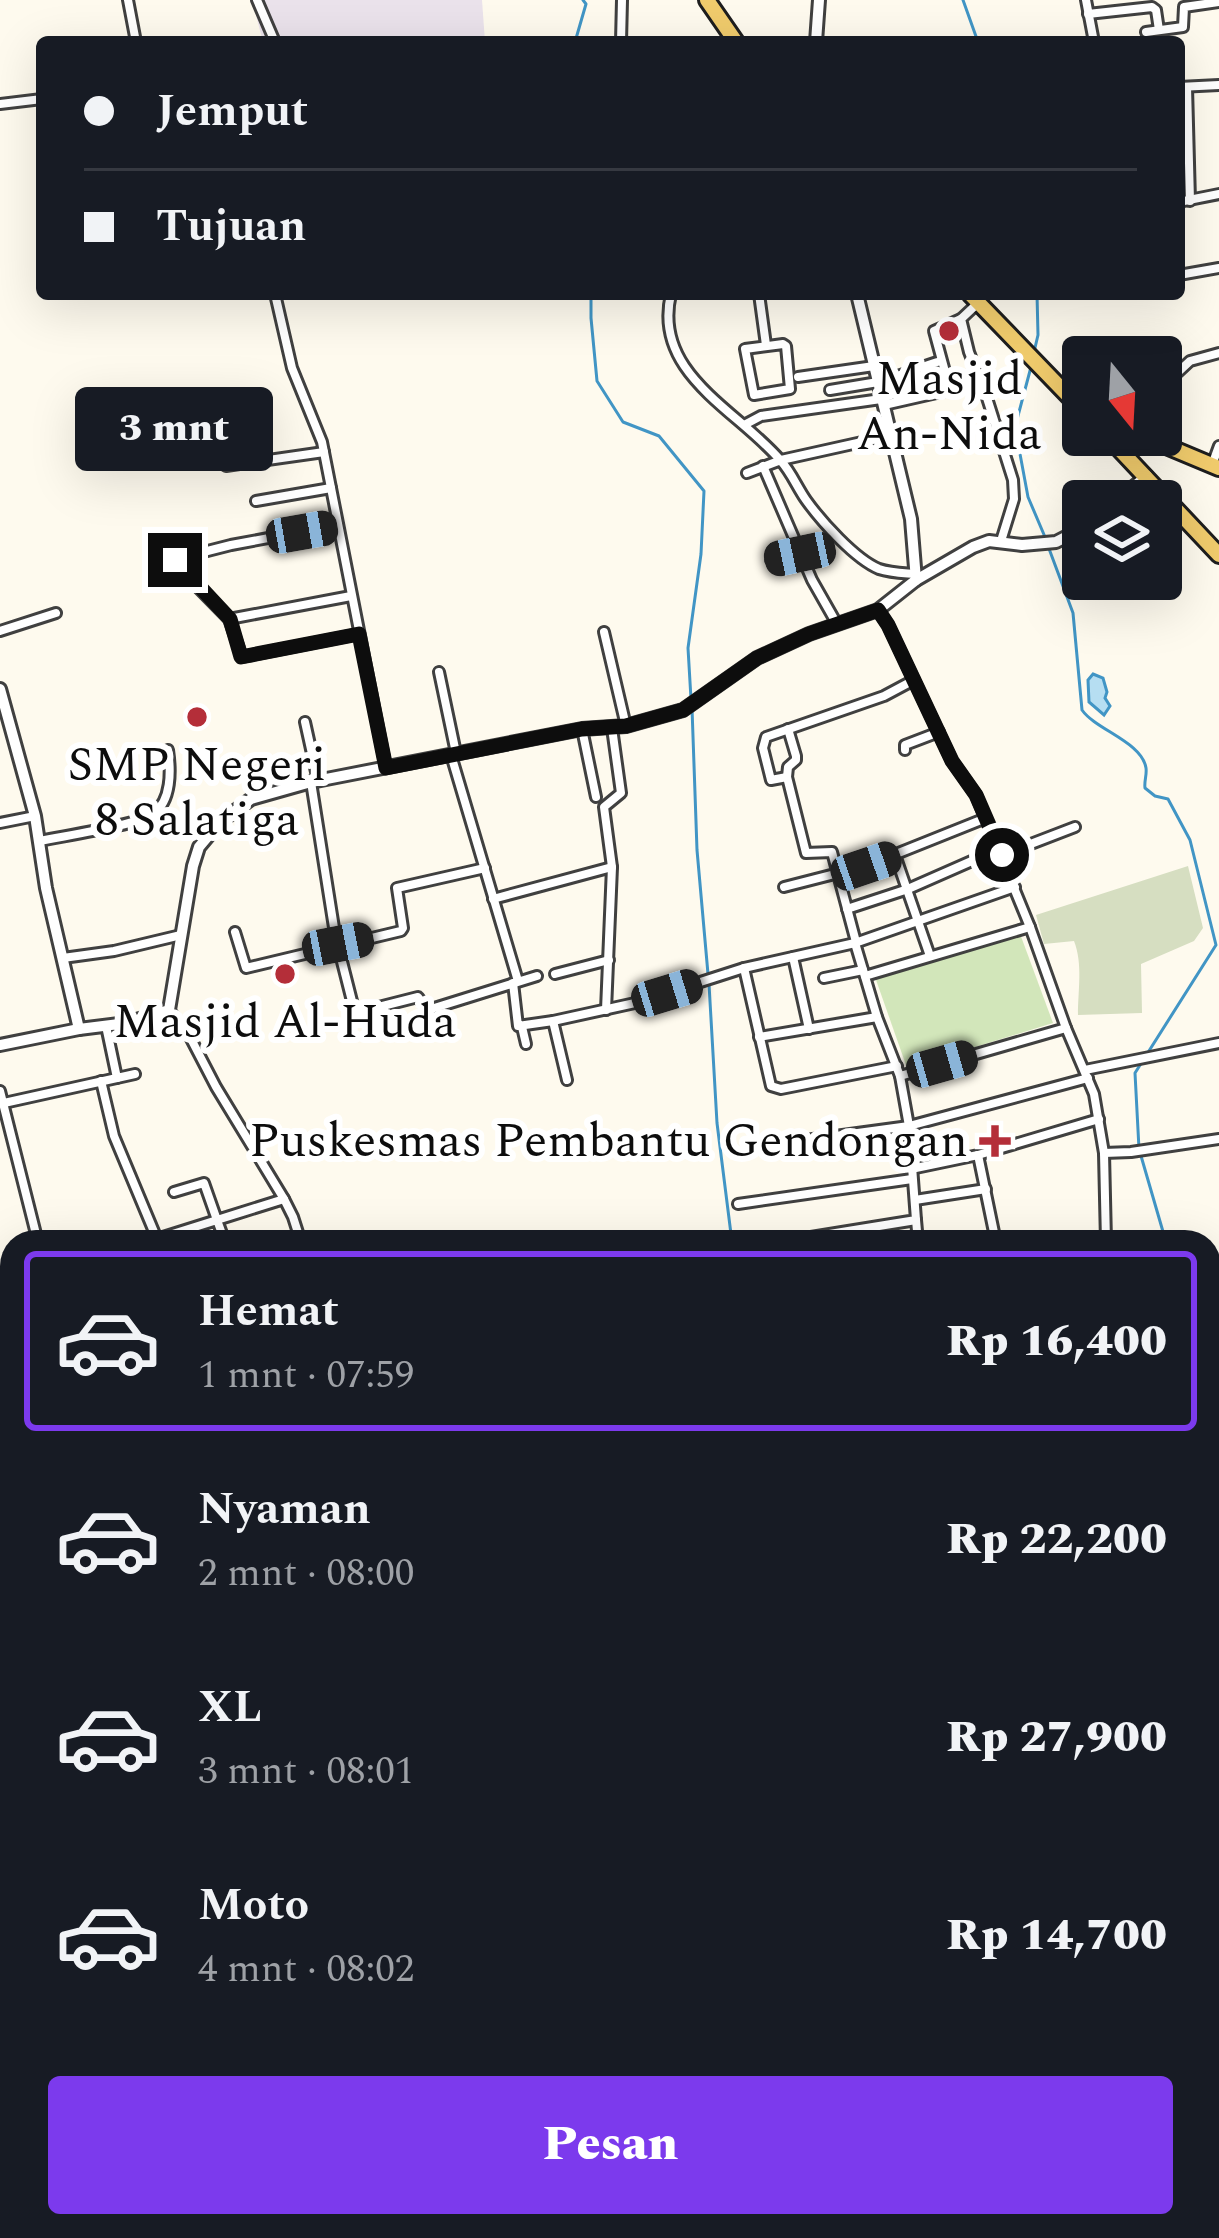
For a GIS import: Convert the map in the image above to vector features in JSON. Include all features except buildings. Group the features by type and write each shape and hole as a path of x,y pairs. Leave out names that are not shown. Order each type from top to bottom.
{"main road":[{"path":"706,0 732,36"},
{"path":"976,300 1062,387"},
{"path":"1182,452 1215,466"},
{"path":"1127,456 1219,555"},
{"path":"1142,471 1152,456"}],"street":[{"path":"128,0 135,36"},
{"path":"257,0 272,36"},
{"path":"621,36 622,0"},
{"path":"817,36 819,0"},
{"path":"1086,0 1093,36"},
{"path":"1146,32 1184,27 1184,7 1219,2"},
{"path":"1088,14 1152,7 1160,30"},
{"path":"1185,87 1219,86"},
{"path":"0,104 36,100"},
{"path":"1185,202 1219,194"},
{"path":"1185,274 1219,268"},
{"path":"276,300 292,368 324,452 386,768"},
{"path":"670,300 672,338 687,372 781,460 812,508 862,559 884,571 916,577"},
{"path":"760,300 766,345"},
{"path":"858,300 911,519 916,577"},
{"path":"746,424 760,416 950,390 934,331 961,319 973,300"},
{"path":"961,319 1013,480 1012,507 1001,542"},
{"path":"766,345 786,346 790,389 755,395 745,350 766,345"},
{"path":"1182,369 1219,353"},
{"path":"830,390 904,376 941,361"},
{"path":"798,377 874,367"},
{"path":"746,473 781,460 890,436"},
{"path":"1215,466 1219,446"},
{"path":"226,466 324,452"},
{"path":"763,466 800,554 837,624"},
{"path":"1134,480 1142,471"},
{"path":"256,501 331,488"},
{"path":"338,525 231,544 176,559 176,564 230,619 242,657 359,634"},
{"path":"297,1230 189,1035 169,1010 193,866 200,847 220,822 251,799 315,781 582,729 619,727 683,710 757,658 878,610 916,577 973,547 989,541 1049,543 1062,537"},
{"path":"771,560 800,554"},
{"path":"230,619 351,596"},
{"path":"878,610 956,767 973,788 1087,1074 1099,1119 1106,1230"},
{"path":"0,632 56,613"},
{"path":"604,632 619,727 622,793 604,806 612,867 605,1010"},
{"path":"440,672 454,755 516,982 517,1024 522,1027 605,1010 744,968 856,943 1015,887"},
{"path":"787,777 771,780 763,748 766,737 884,696 914,680"},
{"path":"0,689 6,730 35,815 46,888 80,1029"},
{"path":"305,722 338,944 353,1010 357,1014 416,997 430,1009 537,976"},
{"path":"582,729 596,797"},
{"path":"788,729 796,760 788,767 787,777 806,854 831,850 877,1017 899,1071 909,1126 917,1230"},
{"path":"905,750 905,745 939,732"},
{"path":"40,841 154,814 168,789 168,751"},
{"path":"0,824 35,815"},
{"path":"784,887 896,855 986,818"},
{"path":"848,909 1076,827"},
{"path":"896,855 931,956"},
{"path":"493,899 612,867"},
{"path":"235,932 246,968 402,931 398,888 484,868"},
{"path":"824,978 864,973 1030,927"},
{"path":"63,958 182,935"},
{"path":"793,957 809,1028"},
{"path":"555,974 609,960"},
{"path":"744,968 767,1080 775,1088 899,1071 1066,1028"},
{"path":"0,1046 127,1023 169,1010"},
{"path":"759,1037 877,1017"},
{"path":"553,1022 566,1080"},
{"path":"106,1026 117,1078"},
{"path":"522,1027 526,1044"},
{"path":"754,1147 909,1126 1132,1061 1219,1043"},
{"path":"4,1103 135,1074"},
{"path":"100,1082 148,1230"},
{"path":"0,1091 35,1230"},
{"path":"738,1204 912,1174 1099,1119"},
{"path":"0,1139 11,1135"},
{"path":"1103,1153 1219,1139"},
{"path":"978,1156 994,1230"},
{"path":"174,1192 205,1184 221,1230"},
{"path":"915,1200 986,1189"},
{"path":"186,1230 284,1199"},
{"path":"854,1230 916,1220"}],"shaded area":[{"path":"252,0 482,0 485,36 261,36"}],"green space":[{"path":"1188,866 1203,928 1194,941 1141,964 1142,1013 1078,1015 1074,941 1044,944 1036,915"},
{"path":"1019,931 1053,1023 907,1068 875,977"}],"water":[{"path":"1093,674 1103,678 1107,692 1110,706 1104,715 1089,702 1088,680"}],"waterway":[{"path":"577,36 586,4 583,0"},
{"path":"963,0 976,36"},
{"path":"591,300 597,381 623,422 659,436 704,491 688,648 691,699"},
{"path":"1034,352 1037,300"},
{"path":"1031,367 1015,427 1028,497 1045,537"},
{"path":"1048,546 1073,613 1082,710 1136,751 1146,768 1145,788 1168,799 1190,840 1216,945 1135,1073 1139,1149 1163,1230"},
{"path":"692,708 708,974"},
{"path":"709,984 717,1123 730,1230"}],"place":[{"name":"Masjid An-Nida","path":"949,331"},
{"name":"SMP Negeri 8 Salatiga","path":"197,717"},
{"name":"Masjid Al-Huda","path":"285,974"},
{"name":"Puskesmas Pembantu Gendongan","path":"995,1141"}],"route":[{"path":"175,560 230,619 241,657 359,634 386,768 582,729 626,726 683,710 757,658 878,610 952,761 976,795 1002,855"}]}
